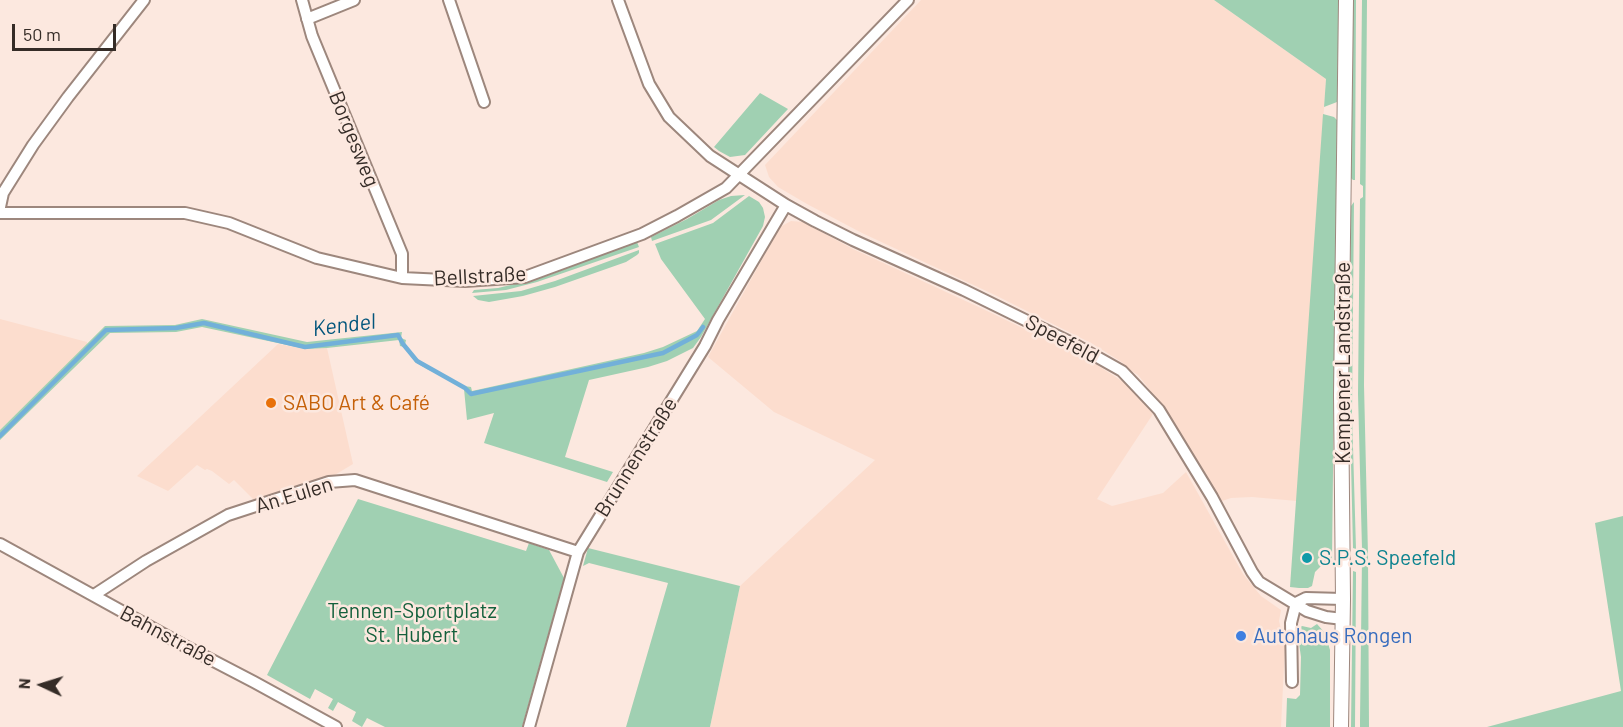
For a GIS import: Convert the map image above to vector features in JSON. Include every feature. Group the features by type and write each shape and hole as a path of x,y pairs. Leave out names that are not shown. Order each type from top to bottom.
{"street":[{"path":"0,207 3,193 33,145 144,0"},
{"name":"Borgesweg","path":"302,0 312,36 402,254 402,278"},
{"path":"307,19 354,0"},
{"path":"449,0 484,102"},
{"name":"Speefeld","path":"618,0 649,84 669,117 710,156 786,205 853,240 964,290 1074,344 1122,371 1160,410 1259,582 1307,611 1343,619"},
{"name":"Bellstraße","path":"0,213 184,213 229,223 317,258 402,278 465,281 525,277 642,234 726,188 908,0"},
{"name":"Kempener Landstraße","path":"1341,727 1343,599 1341,395 1346,0"},
{"name":"Brunnenstraße","path":"529,727 578,552 705,346 786,205"},
{"name":"An Eulen","path":"94,595 146,561 228,516 329,482 354,480 578,552"},
{"name":"Bahnstraße","path":"0,544 336,727"},
{"path":"1292,682 1291,623 1296,603 1306,598 1343,599"}],"shaded area":[{"path":"921,0 1214,0 1326,79 1297,501 1252,497 1231,498 1219,502 1165,409 1138,375 1122,365 1123,363 1093,344 995,295 862,233 778,187 769,177 765,165"},
{"path":"791,221 803,222 853,249 1091,361 1128,385 1153,414 1097,499 1112,506 1163,493 1186,472 1243,574 1261,596 1281,610 1279,621 1285,645 1281,727 710,727 740,586 875,460 774,412 708,357 780,227"},
{"path":"0,319 87,342 87,345 0,430"},
{"path":"278,344 306,349 327,348 353,464 328,479 257,503 234,480 229,484 212,471 197,465 168,491 137,476"}],"green space":[{"path":"1214,0 1339,0 1337,102 1324,107 1326,79"},
{"path":"1353,0 1356,0 1355,180 1351,178"},
{"path":"1362,0 1367,0 1364,385 1369,727 1360,727 1362,557 1364,556 1358,394 1360,199 1363,197 1363,186 1360,184"},
{"path":"760,93 788,109 745,155 730,157 719,151 714,147"},
{"path":"1323,114 1337,120 1332,564 1322,565 1315,572 1312,586 1299,588 1290,587"},
{"path":"745,195 711,220 652,241 651,237 719,200"},
{"path":"749,196 759,202 763,208 765,217 763,226 693,348 667,361 648,367 589,380 565,457 613,472 607,482 484,443 494,413 467,420 464,389 415,362 404,347 400,346 399,340 306,349 202,327 176,332 110,333 0,440 0,430 105,326 175,325 202,319 307,342 402,332 401,338 406,340 405,345 415,357 464,386 471,387 472,391 663,347 697,331 705,319 661,259 655,244 713,223"},
{"path":"1354,202 1352,413 1356,549 1353,548 1349,376 1351,206"},
{"path":"637,242 639,247 537,282 506,290 472,293 474,290 498,288 544,277"},
{"path":"639,250 637,255 626,262 523,296 489,302 478,300 473,296 521,291"},
{"name":"Tennen-Sportplatz St. Hubert","path":"358,499 526,551 529,543 549,550 564,578 522,727 385,727 367,718 362,727 352,721 356,712 338,702 333,711 328,708 333,699 315,689 310,699 267,675"},
{"path":"1623,516 1623,727 1487,727 1621,691 1595,523"},
{"path":"588,548 740,586 710,727 626,727 668,583 589,563 583,566"},
{"path":"1353,571 1356,572 1355,727 1351,727"},
{"path":"1317,624 1325,633 1330,650 1330,727 1286,727 1287,698 1296,699 1300,695 1301,657 1298,636 1300,628 1302,626 1311,628"}],"waterway":[{"name":"Kendel","path":"0,436 106,330 176,328 204,323 305,347 398,335 417,361 465,388 471,394 663,353 697,335 703,327"}],"place":[{"name":"SABO Art & Café","path":"271,403"},
{"name":"S.P.S. Speefeld","path":"1307,558"},
{"name":"Autohaus Rongen","path":"1241,636"}]}
